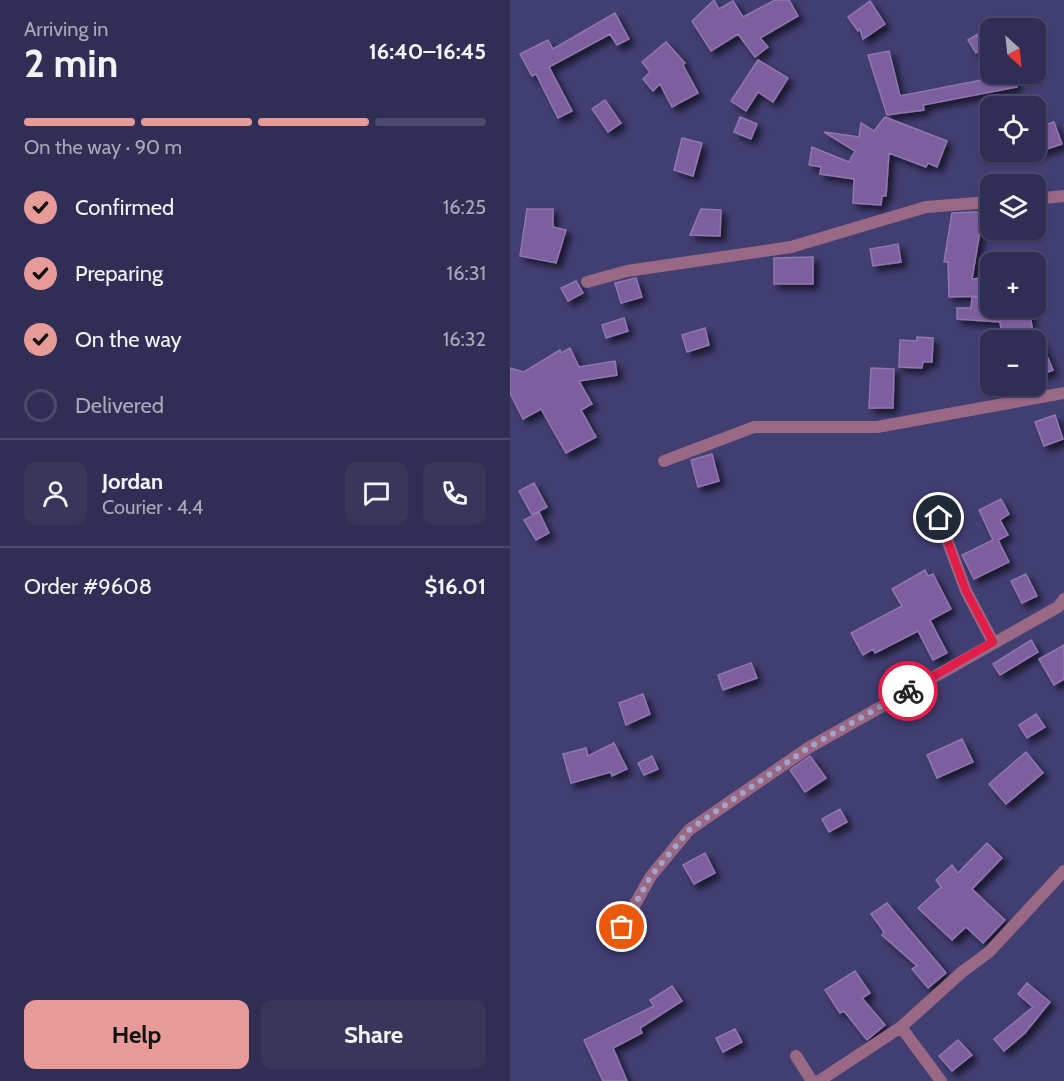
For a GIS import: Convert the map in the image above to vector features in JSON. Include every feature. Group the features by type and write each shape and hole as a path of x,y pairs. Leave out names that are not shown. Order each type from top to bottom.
{"street":[{"path":"1046,198 1064,196"},
{"path":"587,282 627,271 790,247 926,207 980,203"},
{"path":"664,461 754,427 877,427 1064,393"},
{"path":"939,518 966,591 993,642"},
{"path":"622,927 651,876 689,830 808,748 1058,606 1064,599"},
{"path":"819,1081 901,1027 962,972 989,952 1064,871"},
{"path":"901,1027 941,1081"},
{"path":"796,1056 812,1081"}],"building":[{"path":"714,0 719,9 733,1 743,17 775,0 789,0 798,16 760,38 768,47 755,57 738,34 711,51 692,21"},
{"path":"870,1 885,24 863,39 860,29 858,31 848,17"},
{"path":"615,13 629,39 617,45 610,34 549,67 572,111 558,118 536,74 532,76 520,54 548,40 553,49"},
{"path":"980,33 980,51 976,53 968,40"},
{"path":"666,42 685,63 683,65 698,93 672,107 660,84 653,91 643,79 650,72 642,62"},
{"path":"889,51 900,96 980,80 980,84 1016,84 1017,87 923,105 924,110 887,115 868,55"},
{"path":"758,60 788,78 773,102 758,92 746,111 731,101"},
{"path":"605,100 621,123 608,132 592,109"},
{"path":"740,117 757,124 751,139 734,132"},
{"path":"885,117 947,141 937,167 928,163 926,167 889,153 886,196 882,196 881,205 853,203 854,179 820,174 821,167 809,165 812,147 849,162 855,151 824,132 859,137 861,123 874,131"},
{"path":"1054,122 1062,144 1046,149 1046,125"},
{"path":"682,138 702,143 693,176 674,170"},
{"path":"527,209 553,209 553,227 566,230 556,263 520,256"},
{"path":"701,209 721,210 720,236 690,235"},
{"path":"952,213 980,213 980,231 972,279 980,278 980,296 949,297 948,262 944,262"},
{"path":"898,244 901,262 873,266 870,249"},
{"path":"813,257 813,284 774,284 774,258"},
{"path":"636,278 642,297 621,303 615,283"},
{"path":"576,281 583,293 568,301 561,288"},
{"path":"972,297 980,297 980,318 1031,318 1032,330 1001,330 1000,322 957,319 957,308 971,308"},
{"path":"624,318 628,331 606,338 602,325"},
{"path":"705,328 709,345 687,352 682,335"},
{"path":"917,337 933,338 932,362 923,362 922,368 899,367 900,340 917,341"},
{"path":"570,348 579,367 615,361 617,375 579,381 592,404 581,410 596,437 566,453 541,409 523,419 510,393 510,368 524,372 560,350 561,353"},
{"path":"1046,354 1053,370 1046,373"},
{"path":"871,368 894,369 893,408 869,408"},
{"path":"1055,415 1063,439 1044,446 1035,422"},
{"path":"712,454 719,481 698,487 691,460"},
{"path":"534,483 547,507 532,515 519,491"},
{"path":"1001,499 1009,514 1000,520 1008,535 998,540 1009,562 974,579 962,555 993,540 979,510"},
{"path":"539,512 549,533 536,540 524,520"},
{"path":"925,570 928,576 933,574 951,609 930,620 947,653 933,660 918,631 875,653 873,649 863,655 851,633 902,606 892,589"},
{"path":"1026,574 1037,596 1022,603 1011,581"},
{"path":"1031,640 1038,652 1000,675 993,664"},
{"path":"1064,645 1064,679 1054,685 1039,659"},
{"path":"751,663 757,678 723,690 718,675"},
{"path":"643,694 650,714 626,725 619,703"},
{"path":"1036,714 1045,727 1027,738 1019,725"},
{"path":"962,739 973,762 937,778 927,755"},
{"path":"614,743 627,769 612,776 611,772 571,783 563,754 586,748 588,756"},
{"path":"1026,752 1043,773 1006,804 989,784"},
{"path":"652,756 658,769 644,775 638,763"},
{"path":"810,756 826,778 805,792 790,770"},
{"path":"840,809 847,822 829,832 822,819"},
{"path":"987,843 1002,858 972,889 1005,920 983,943 966,927 952,940 918,908 941,887 936,880 952,865 958,873"},
{"path":"705,853 715,873 694,884 683,865"},
{"path":"887,903 946,973 928,988 912,969 917,966 882,935 884,932 871,914"},
{"path":"855,971 870,993 862,998 885,1025 867,1040 844,1011 840,1013 825,990"},
{"path":"1027,983 1050,1002 1025,1033 1004,1051 994,1039 1033,1007 1018,994"},
{"path":"672,986 682,1001 640,1028 642,1033 613,1048 627,1081 603,1081 584,1040 654,1006 650,1000"},
{"path":"735,1029 742,1042 723,1052 716,1038"},
{"path":"958,1040 972,1055 952,1071 939,1056"}],"way so far":[{"path":"622,927 651,876 689,830 808,748 908,691"}],"route":[{"path":"908,691 993,642 966,591 939,518"}]}
